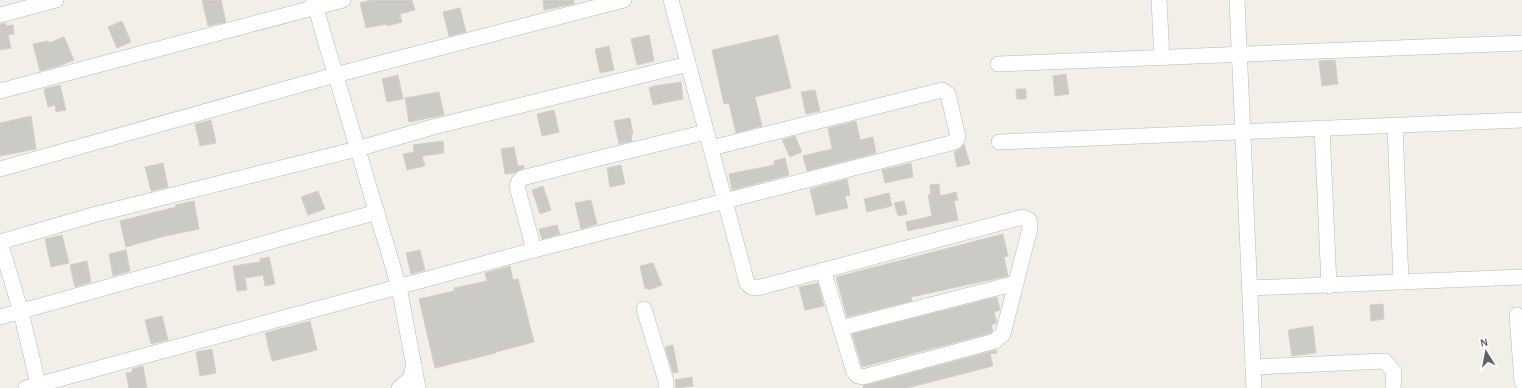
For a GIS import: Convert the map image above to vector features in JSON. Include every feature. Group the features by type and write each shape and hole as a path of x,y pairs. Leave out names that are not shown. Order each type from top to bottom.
{"street":[{"path":"0,15 56,0"},
{"path":"0,91 315,4 343,0"},
{"path":"0,169 335,75 624,0"},
{"path":"671,0 747,283 751,287 756,288 823,270 1023,217 1028,220 1030,228 1003,334 999,338 995,341 863,377 858,376 854,372 823,270"},
{"path":"1159,0 1162,58"},
{"path":"1238,0 1242,132 1254,388"},
{"path":"315,4 399,287 418,388"},
{"path":"998,64 1522,43"},
{"path":"688,64 433,127 358,149 93,215 0,242 21,312 35,387 534,250 956,141 958,136 948,94 946,91 937,90 711,148"},
{"path":"999,142 1522,120"},
{"path":"1395,125 1401,282"},
{"path":"1322,128 1329,286"},
{"path":"534,250 517,186 522,178 706,132"},
{"path":"0,317 377,212"},
{"path":"1249,288 1329,286 1522,277"},
{"path":"841,328 1016,283"},
{"path":"644,309 666,381 666,388"},
{"path":"1517,315 1522,382"},
{"path":"1253,367 1385,361 1394,372 1393,388"},
{"path":"399,388 410,379 414,365"}],"building":[{"path":"202,0 221,0 226,22 208,26"},
{"path":"372,0 412,0 415,10 400,14 402,22 387,26 387,24 366,28 360,3"},
{"path":"543,0 574,0 574,4 544,10"},
{"path":"460,8 466,32 449,36 443,12"},
{"path":"122,21 131,42 117,48 108,27"},
{"path":"6,23 6,26 13,25 14,34 8,35 11,48 0,50 0,24"},
{"path":"649,35 654,61 637,65 631,39"},
{"path":"778,35 791,88 755,97 762,126 736,133 729,103 724,104 712,50"},
{"path":"64,37 74,60 40,71 33,44 48,41 49,43"},
{"path":"609,46 614,70 600,73 595,49"},
{"path":"1335,60 1338,84 1322,86 1319,61"},
{"path":"1066,74 1069,94 1055,96 1053,76"},
{"path":"398,75 403,99 387,102 382,79"},
{"path":"681,82 683,99 653,105 649,88"},
{"path":"60,85 66,110 56,112 55,105 48,107 44,89"},
{"path":"1016,89 1026,89 1026,99 1017,99"},
{"path":"815,90 820,111 806,114 801,92"},
{"path":"439,92 444,115 409,122 405,98"},
{"path":"554,110 559,132 542,136 537,114"},
{"path":"31,116 36,149 0,156 0,123"},
{"path":"630,118 633,134 631,134 632,141 619,144 614,121"},
{"path":"211,120 216,143 200,146 195,124"},
{"path":"856,121 860,140 873,137 876,153 807,171 803,156 832,149 828,128"},
{"path":"795,136 802,152 790,157 782,140"},
{"path":"443,141 444,153 422,156 425,166 407,170 403,154 414,152 413,145"},
{"path":"964,144 970,164 957,167 954,152 960,149"},
{"path":"514,147 518,166 524,165 524,168 514,173 505,174 501,149"},
{"path":"785,158 789,175 732,190 729,174 774,165 774,161"},
{"path":"163,163 168,187 151,191 145,167"},
{"path":"911,163 913,177 885,183 882,170"},
{"path":"621,165 625,184 610,187 607,168"},
{"path":"847,179 850,195 845,196 848,208 816,215 810,189"},
{"path":"939,184 940,196 956,192 958,200 954,201 958,220 908,231 906,222 932,216 928,195 931,194 930,185"},
{"path":"543,186 551,210 540,214 532,190"},
{"path":"318,191 325,209 308,215 301,197"},
{"path":"889,193 892,206 867,212 864,199"},
{"path":"591,200 597,224 581,229 575,203"},
{"path":"194,201 199,229 161,237 126,247 120,221"},
{"path":"904,201 907,214 898,216 894,203"},
{"path":"557,225 560,234 542,239 539,229"},
{"path":"1003,234 1008,256 1004,257 1008,276 911,297 912,301 847,317 836,277"},
{"path":"62,235 69,263 51,267 45,239"},
{"path":"126,250 130,271 113,276 109,254"},
{"path":"420,250 425,270 411,274 406,253"},
{"path":"269,257 275,284 265,286 263,275 245,278 247,290 237,291 233,266 260,262 260,259"},
{"path":"87,261 91,282 75,287 70,265"},
{"path":"653,263 662,285 649,290 648,288 645,289 640,266"},
{"path":"510,266 513,280 518,279 534,342 435,368 419,299 454,291 454,288 487,281 485,273"},
{"path":"818,283 824,306 805,310 799,287"},
{"path":"997,297 1000,310 994,312 997,323 991,325 993,331 991,333 862,367 852,334"},
{"path":"1383,304 1384,319 1371,321 1370,305"},
{"path":"162,316 168,340 151,344 145,320"},
{"path":"310,321 317,350 272,361 265,333"},
{"path":"1313,326 1316,353 1292,356 1288,330"},
{"path":"673,345 678,372 673,373 665,347"},
{"path":"212,349 216,373 200,376 196,352"},
{"path":"996,350 997,353 990,354 993,366 907,388 864,388 863,386"},
{"path":"143,366 147,388 129,388 126,373 132,372 132,369"},
{"path":"692,377 693,386 676,388 675,380"}]}
